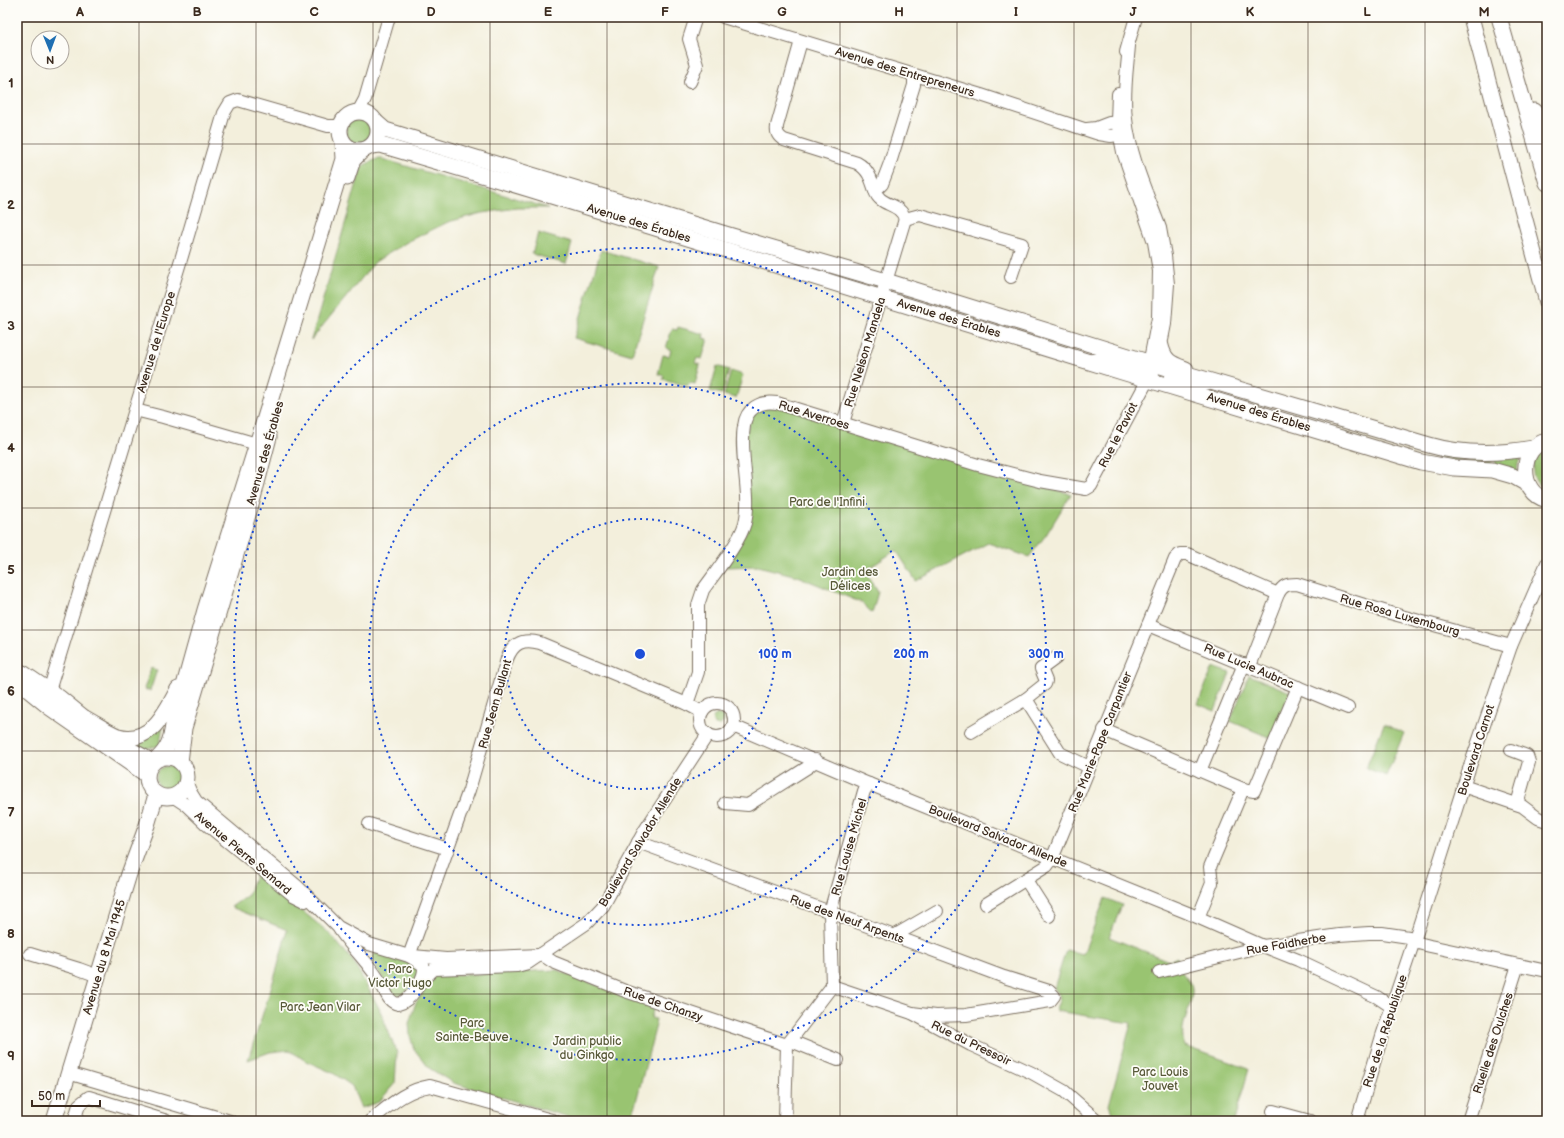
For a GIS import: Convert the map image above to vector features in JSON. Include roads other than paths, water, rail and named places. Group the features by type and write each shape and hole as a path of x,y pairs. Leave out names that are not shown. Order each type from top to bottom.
{"main road":[{"path":"1471,17 1547,302"},
{"path":"1499,17 1547,184"},
{"path":"1504,17 1527,88 1547,142"},
{"path":"358,112 369,114 377,123 378,136 367,148 352,149 343,142 340,126 347,116 358,112"},
{"name":"Avenue des Érables","path":"377,123 385,130 886,281 1151,368 1421,462 1454,468 1492,470 1513,476 1527,484 1533,492 1545,502"},
{"name":"Avenue des Érables","path":"85,718 117,735 129,738 142,736 154,728 178,689 205,610 257,444 344,159 343,142"},
{"name":"Avenue des Érables","path":"180,762 184,728 259,477 272,428 353,160 367,148 381,145 1086,360 1151,368 1218,383 1442,449 1474,452 1518,451 1533,448 1547,441"},
{"path":"1527,484 1527,460 1533,448"},
{"name":"Avenue des Érables","path":"153,766 170,744 173,726 205,610"},
{"path":"17,670 49,691 112,740 153,766"},
{"path":"17,681 49,707 153,766"},
{"path":"169,757 180,762 184,765 188,774 187,784 182,792 174,797 168,798 156,795 149,786 153,766 169,757"},
{"name":"Avenue du 8 Mai 1945","path":"54,1121 129,874 156,795"}],"street":[{"path":"358,112 365,99 389,17"},
{"path":"690,82 697,66 689,39 696,17"},
{"name":"Avenue des Entrepreneurs","path":"723,17 1087,129 1096,128 1109,123 1123,128"},
{"path":"1136,18 1128,46 1123,128 1125,159 1151,233 1159,271 1158,318 1151,368"},
{"path":"801,41 777,126 778,136 784,140 856,162 863,166 868,172 876,196 881,201 899,208 904,213 905,219 920,215 1022,244 1011,277"},
{"path":"875,191 882,184 890,163 914,85 914,75"},
{"name":"Avenue de l'Europe","path":"49,691 224,113 230,103 238,100 328,126 340,126"},
{"path":"1123,128 1160,228 1166,256 1167,302 1162,344 1151,368"},
{"name":"Rue Nelson Mandela","path":"843,423 905,219"},
{"path":"1162,344 1164,352 1170,361 1197,371 1218,383"},
{"name":"Rue le Paviot","path":"1086,489 1091,486 1095,480 1151,368"},
{"name":"Rue Averroes","path":"687,704 698,672 698,605 700,597 703,590 740,537 745,522 746,492 743,427 747,416 755,407 766,402 777,403 978,465 1040,481 1086,489"},
{"path":"135,410 257,444"},
{"name":"Rue Marie-Pape Carpantier","path":"1052,859 1175,559 1180,554 1187,554 1278,594"},
{"name":"Boulevard Carnot","path":"1414,942 1463,786 1511,646 1547,563"},
{"name":"Rue Rosa Luxembourg","path":"1278,594 1282,586 1297,584 1390,613 1511,646"},
{"path":"1200,771 1278,594"},
{"name":"Rue Lucie Aubrac","path":"1148,625 1348,708"},
{"name":"Rue Jean Bullant","path":"409,956 476,766 507,659 511,650 518,644 529,641 540,643 687,704 702,712"},
{"path":"971,732 1026,699 1045,684 1046,681 1041,669 1056,658"},
{"path":"1104,730 1243,789 1254,791 1298,688"},
{"path":"1026,699 1060,753 1089,767"},
{"path":"721,703 733,714 733,726 722,735 718,736 708,734 701,722 702,712 710,704 721,703"},
{"name":"Boulevard Salvador Allende","path":"733,726 816,760 869,784 1052,859 1140,893 1298,960 1377,997 1392,1006"},
{"name":"Boulevard Salvador Allende","path":"338,928 372,970 391,1001 398,1004 406,1000 420,982 434,969 517,966 528,963 587,923 603,906 638,842 708,734"},
{"path":"1511,750 1527,756 1529,762 1517,804"},
{"path":"725,803 748,805 808,767 816,760"},
{"name":"Avenue Pierre Semard","path":"187,784 196,801 296,886 338,928"},
{"name":"Rue Louise Michel","path":"832,986 830,912 864,791 869,784"},
{"path":"1463,786 1522,806 1538,818 1547,821"},
{"path":"1200,913 1212,883 1210,867 1243,789"},
{"name":"Avenue Pierre Semard","path":"174,797 186,805 205,823 293,895 315,906"},
{"path":"369,824 448,849"},
{"name":"Rue des Neuf Arpents","path":"638,842 1004,977 1049,991 1054,996 1050,1001 966,1015 936,1016 912,1013"},
{"path":"986,904 1047,866 1052,859"},
{"path":"1026,880 1049,916"},
{"path":"894,936 937,911"},
{"path":"338,928 369,944 409,956 448,959 541,954"},
{"name":"Rue Faidherbe","path":"1159,972 1263,946 1339,935 1370,933 1409,937 1414,942 1518,966 1547,971"},
{"name":"Rue de la République","path":"1357,1121 1392,1006 1414,942"},
{"path":"30,954 98,976"},
{"name":"Rue de Chanzy","path":"541,954 553,962 618,988 789,1043"},
{"path":"409,956 423,965 424,972 420,982"},
{"name":"Ruelle des Oulches","path":"1468,1121 1518,966"},
{"path":"785,1121 789,1043 832,986"},
{"name":"Rue du Pressoir","path":"832,986 912,1013 971,1045 1053,1084 1064,1091 1098,1121"},
{"path":"789,1043 838,1060"},
{"path":"68,1073 230,1121"},
{"path":"370,1121 402,1096 415,1089 430,1086 556,1121"},
{"path":"74,1121 79,1105 89,1097 167,1121"},
{"path":"1273,1111 1310,1121"}],"park label":[{"name":"Parc de l'Infini","path":"827,502"},
{"name":"Jardin des Délices","path":"850,579"},
{"name":"Parc Victor Hugo","path":"400,976"},
{"name":"Parc Jean Vilar","path":"320,1007"},
{"name":"Parc Sainte-Beuve","path":"472,1030"},
{"name":"Jardin public du Ginkgo","path":"587,1048"},
{"name":"Parc Louis Jouvet","path":"1160,1079"}]}
